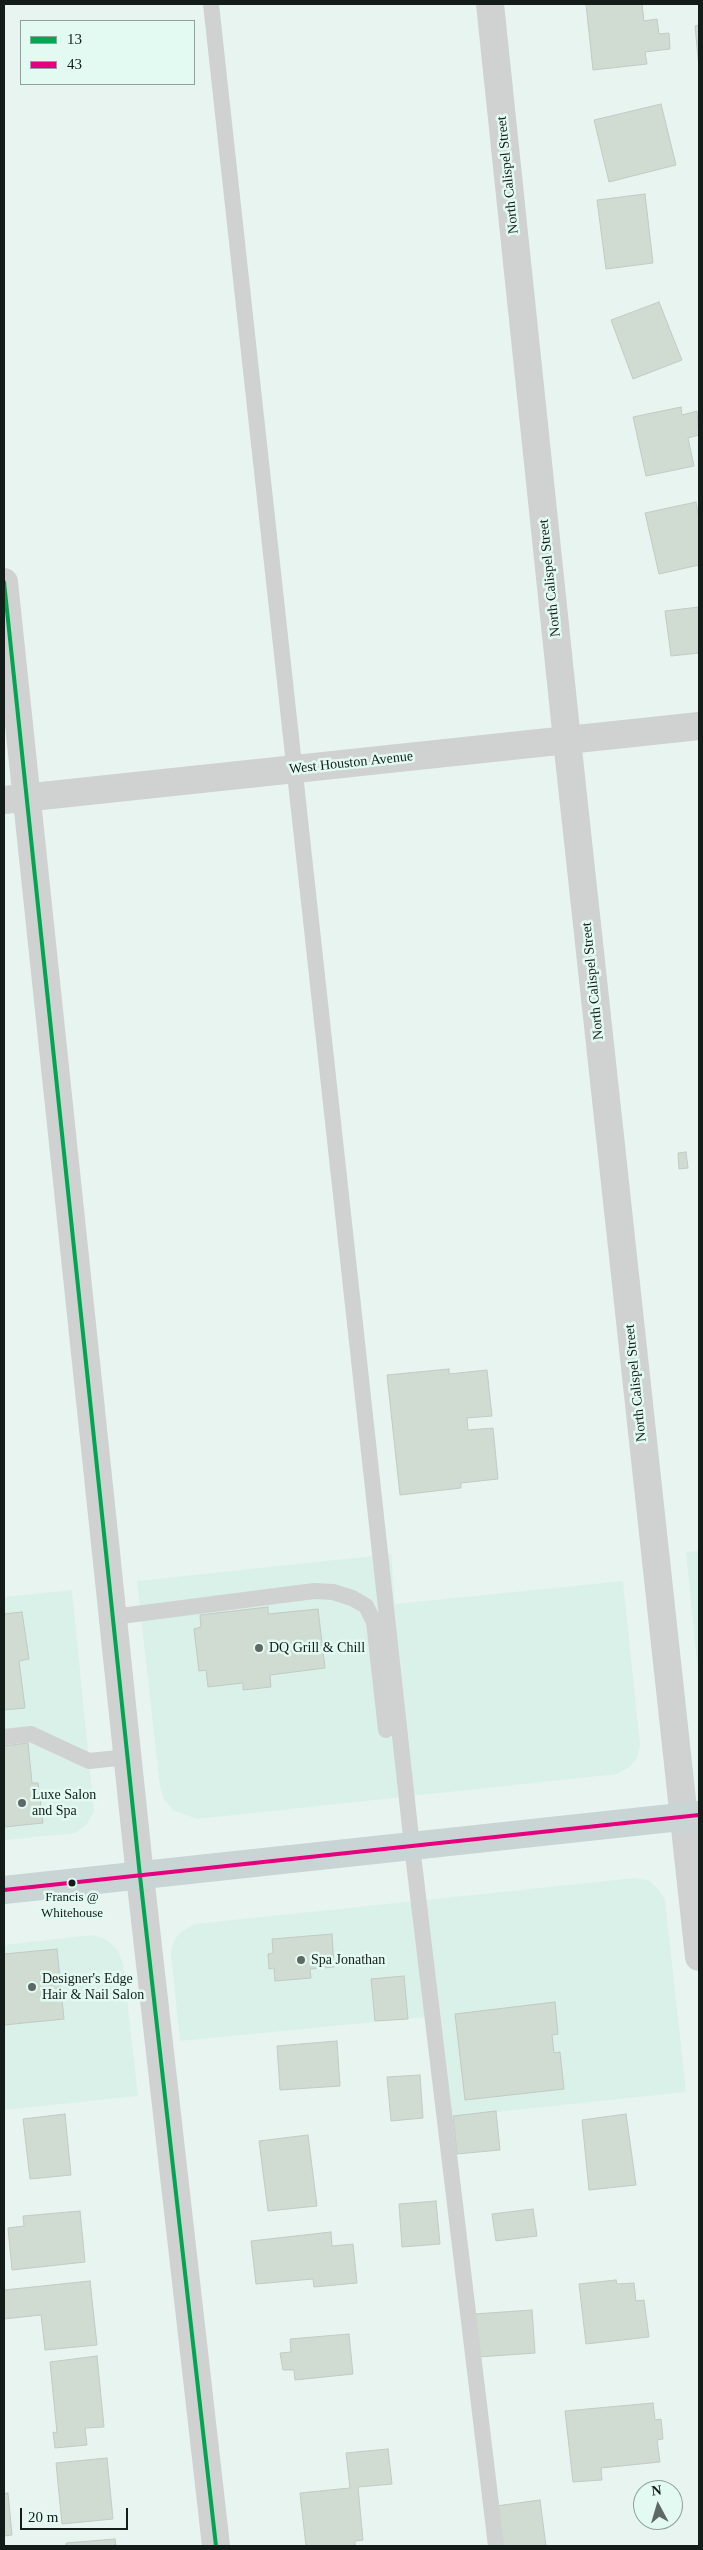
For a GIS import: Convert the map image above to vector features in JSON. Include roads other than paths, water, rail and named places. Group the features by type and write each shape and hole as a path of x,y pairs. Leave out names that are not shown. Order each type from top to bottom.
{"main road":[{"path":"4,1890 691,1816"}],"street":[{"name":"North Calispel Street","path":"490,4 567,740 691,1816 699,1958"},
{"path":"4,582 16,799 113,1617 140,1876 216,2546"},
{"name":"West Houston Avenue","path":"16,799 699,726"}],"lane":[{"path":"210,4 412,1846 496,2546"},
{"path":"113,1617 314,1592 333,1592 352,1598 366,1606 374,1622 386,1730"},
{"path":"4,1737 31,1734 89,1761 128,1757"}],"place":[{"name":"DQ Grill & Chill","path":"259,1648"},
{"name":"Luxe Salon and Spa","path":"22,1803"},
{"name":"Francis @ Whitehouse","path":"72,1883"},
{"name":"Spa Jonathan","path":"301,1960"},
{"name":"Designer's Edge Hair & Nail Salon","path":"32,1987"}]}
